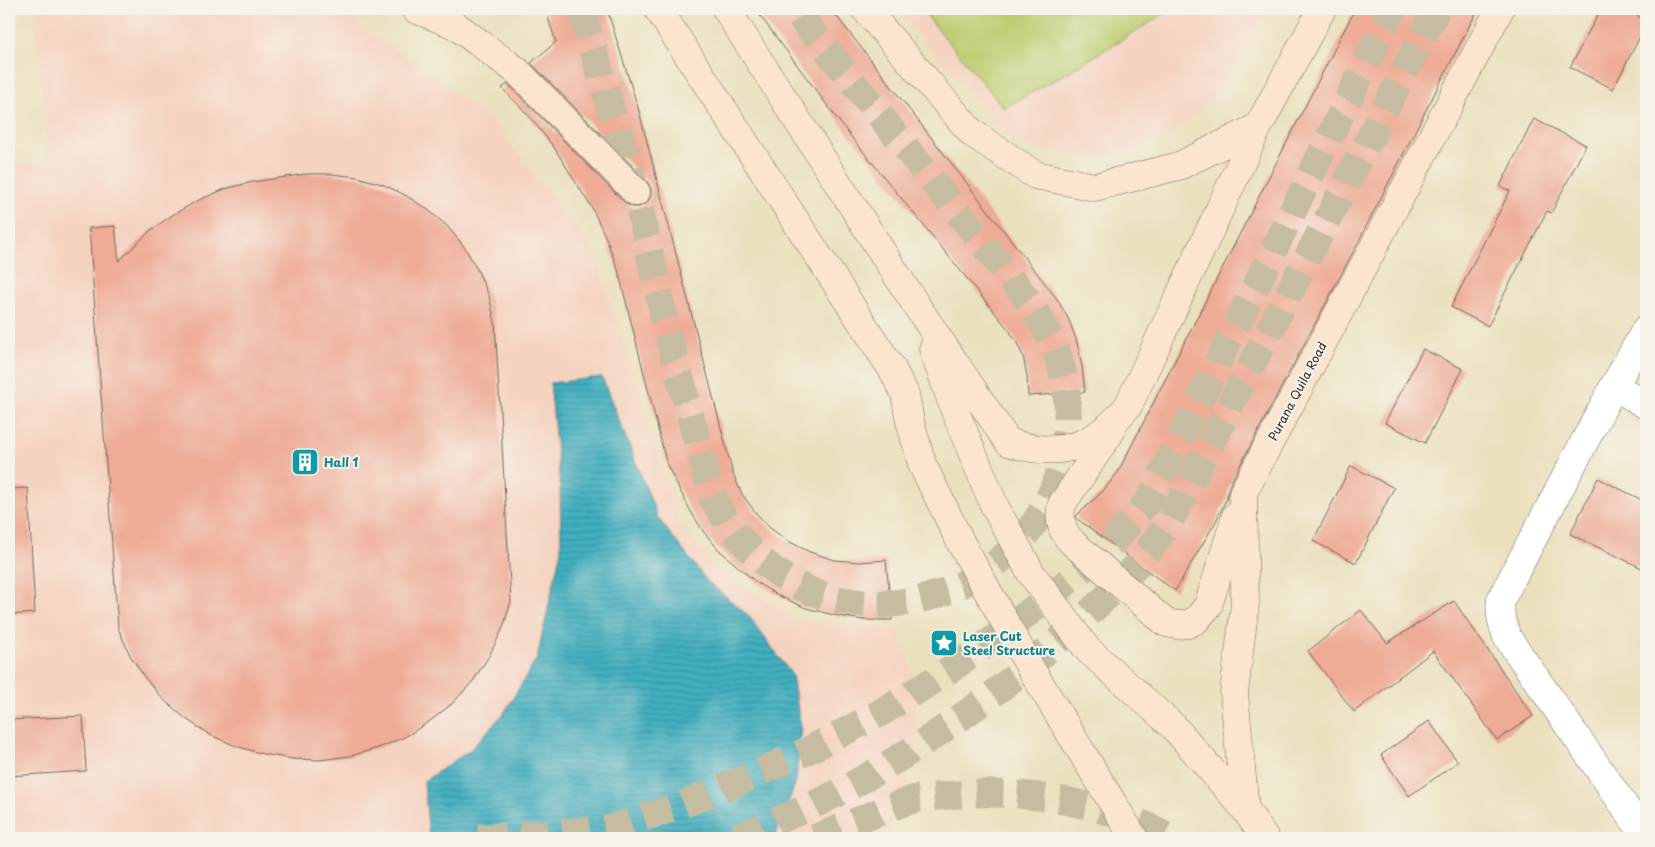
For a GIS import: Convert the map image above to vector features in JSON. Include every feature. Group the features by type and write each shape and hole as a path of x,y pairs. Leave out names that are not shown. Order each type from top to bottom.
{"main road":[{"path":"415,9 455,25 517,71 636,192"},
{"path":"658,9 892,369 905,394 910,421 922,464 962,545 1032,669 1134,838"},
{"path":"726,9 918,308 1008,442 1026,448 1046,451 1066,449 1084,443 1101,434 1116,421 1128,406"},
{"path":"865,9 972,133 1035,175 1095,187 1179,166 1258,127"},
{"path":"1243,493 1208,606 1196,620 1188,624 1166,624 1067,538 1062,530 1060,521 1060,512 1066,496 1128,406 1258,127 1322,9"},
{"name":"Purana Quila Road","path":"1246,809 1234,693 1245,604 1243,493 1500,9"},
{"path":"918,308 955,411 995,507 1031,573 1087,649 1173,726 1246,809 1265,838"}],"street":[{"path":"1646,328 1501,599 1499,609 1500,620 1507,637 1646,837"},
{"path":"1614,386 1646,405"}],"shaded area":[{"path":"39,9 325,9 353,20 490,118 595,252 679,523 721,573 800,620 898,629 908,655 914,682 917,739 904,795 893,822 883,838 9,838 9,164 49,161 34,19"},
{"path":"896,9 1269,9 1221,87 1204,107 1185,124 1162,138 1138,148 1113,154 1091,156 1045,151 1023,144 1003,133"}],"green space":[{"path":"921,9 1172,9 1070,71 1004,108"}],"water":[{"path":"602,377 658,518 707,581 748,615 792,675 801,727 796,782 775,838 429,838 424,781 470,750 504,713 537,658 561,550 560,485 550,383"}],"building":[{"path":"545,9 607,9 639,111 733,474 742,494 770,528 788,541 810,552 835,560 860,562 886,560 892,620 863,620 834,615 806,608 779,596 757,583 719,550 703,531 690,510 667,465 618,270 606,238 592,208 553,146 529,116 502,88 508,84 625,203 632,207 639,207 647,203 651,196 651,189 647,181 531,63 556,42"},
{"path":"755,9 831,9 1057,299 1069,320 1077,342 1085,392 1028,396 1023,356 1009,330 848,133"},
{"path":"1355,9 1478,9 1353,252 1229,486 1227,498 1216,521 1175,591 1076,518 1076,516 1102,492 1118,472"},
{"path":"1601,9 1624,9 1646,20 1646,25 1613,89 1570,67"},
{"path":"1534,119 1586,145 1551,213 1547,211 1488,326 1451,307 1510,191 1500,186"},
{"name":"Hall 1","path":"306,174 357,177 382,184 405,195 427,209 448,227 465,248 478,271 489,296 495,323 511,602 502,630 489,656 473,681 453,703 405,737 378,748 350,756 320,760 292,759 263,754 236,746 210,735 186,719 164,700 145,678 130,655 118,628 89,228 115,226 119,261 151,230 199,200 225,189 252,182"},
{"path":"1423,349 1463,369 1425,443 1385,423"},
{"path":"1351,466 1394,488 1356,563 1313,541"},
{"path":"1598,478 1646,502 1646,570 1570,534"},
{"path":"28,488 35,613 9,615 9,489"},
{"path":"1454,601 1533,716 1497,740 1433,651 1354,712 1308,651 1361,610 1387,643"},
{"path":"83,716 86,771 9,776 9,720"},
{"path":"1429,721 1458,762 1409,796 1381,755"}],"tunnel":[{"path":"581,9 636,192 666,326 712,496 735,532 753,552 763,562 787,579 825,596 865,604 905,602 944,592 979,575 1011,550 1037,519 1056,482 1061,467 1067,436 1066,389 1059,359 1049,335 1022,292 794,9"},
{"path":"478,838 608,829 679,806 815,747 880,713 942,675 1001,634 1058,590 1112,543 1150,499 1393,9"},
{"path":"737,838 807,808 847,788 963,716 1044,653 1104,599 1137,565 1169,523 1437,9"},
{"path":"815,838 915,799 971,794 1030,796 1089,806 1145,825 1171,838"}],"place":[{"name":"Hall 1","path":"305,462"},
{"name":"Laser Cut Steel Structure","path":"944,643"}]}
